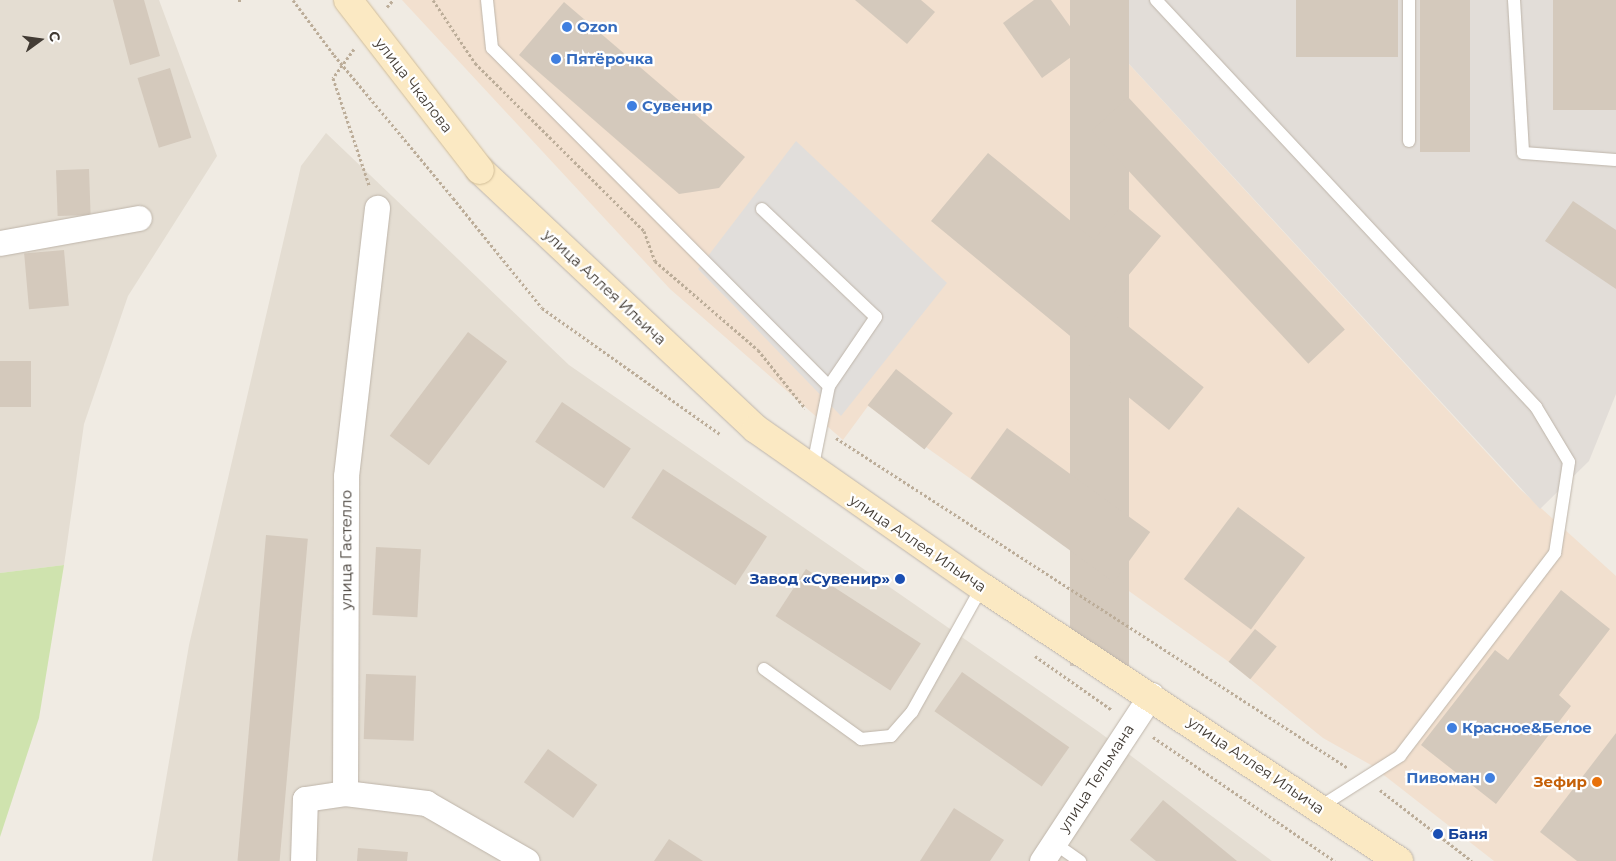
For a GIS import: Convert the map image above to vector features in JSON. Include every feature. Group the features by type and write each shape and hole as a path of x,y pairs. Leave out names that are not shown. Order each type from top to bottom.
{"main road":[{"name":"улица Чкалова","path":"348,0 480,170"},
{"name":"улица Аллея Ильича","path":"480,170 756,429 812,470 982,587 1151,695 1398,861"}],"street":[{"name":"улица Гастелло","path":"345,793 346,476 377,208"},
{"path":"0,243 138,218"},
{"name":"улица Тельмана","path":"1048,852 1151,695"},
{"path":"303,861 306,799 345,793 426,803 527,861"}],"lane":[{"path":"487,0 492,48 829,386"},
{"path":"1156,0 1536,407 1569,462 1555,553 1400,756 1320,807"},
{"path":"1409,0 1409,141"},
{"path":"1514,0 1522,153 1616,160"},
{"path":"762,209 876,317 829,386 812,470"},
{"path":"764,669 861,739 891,736 912,712 982,587"},
{"path":"1048,852 1080,861"}],"path":[{"path":"294,0 453,198"},
{"path":"381,15 393,0"},
{"path":"433,0 475,63 644,231 655,261 758,350 820,428 1365,779 1472,861"},
{"path":"357,44 333,78 377,208"}],"shaded area":[{"path":"0,0 159,0 217,156 128,296 84,424 64,565 0,573"},
{"path":"402,0 1070,0 1521,490 1616,576 1616,861 1494,861 1371,765 1323,738 1229,662 868,406 843,440 670,289"},
{"path":"1070,0 1616,0 1616,394 1589,461 1540,509"},
{"path":"326,133 569,365 1099,732 1272,861 152,861 189,645 301,166"},
{"path":"796,141 947,283 841,416 698,269"}],"green space":[{"path":"64,565 39,718 0,837 0,573"}],"building":[{"path":"113,0 144,0 160,56 130,65"},
{"path":"855,0 921,0 935,12 907,44"},
{"path":"1034,0 1051,0 1085,47 1042,78 1003,23"},
{"path":"1070,0 1129,0 1129,666 1070,666"},
{"path":"1296,0 1398,0 1398,57 1296,57"},
{"path":"1420,0 1470,0 1470,152 1420,152"},
{"path":"1553,0 1616,0 1616,110 1553,110"},
{"name":"Сувенир","path":"564,2 745,157 719,188 679,194 519,55"},
{"path":"170,68 191,138 159,148 137,78"},
{"path":"1128,97 1345,330 1308,364 1091,131"},
{"path":"988,153 1094,240 1123,204 1161,236 1075,340 931,221"},
{"path":"89,169 91,215 58,216 56,170"},
{"path":"1573,201 1616,230 1616,289 1545,241"},
{"path":"64,250 69,306 29,309 24,253"},
{"path":"1112,313 1204,387 1169,430 1077,356"},
{"path":"468,332 507,361 429,465 390,436"},
{"path":"0,361 31,361 31,407 0,407"},
{"path":"896,369 953,413 924,450 868,405"},
{"path":"562,402 631,448 604,488 535,442"},
{"path":"1007,428 1150,532 1114,582 971,478"},
{"path":"663,469 767,537 735,585 631,518"},
{"path":"1238,507 1305,558 1251,629 1184,579"},
{"path":"266,535 308,539 280,861 238,861"},
{"path":"376,547 421,549 417,617 372,615"},
{"path":"806,569 921,644 890,691 776,616"},
{"path":"1561,590 1610,629 1559,695 1571,706 1496,804 1421,745 1495,650 1508,660"},
{"path":"1255,629 1277,647 1250,679 1229,662"},
{"path":"962,672 1069,747 1042,786 934,711"},
{"path":"366,674 416,676 414,741 364,739"},
{"name":"Зефир","path":"1616,733 1616,861 1577,861 1540,832"},
{"path":"548,749 597,785 573,818 524,782"},
{"path":"1163,800 1237,861 1156,861 1130,840"},
{"path":"954,808 1004,840 990,861 920,861"},
{"path":"669,839 703,861 654,861"},
{"path":"358,848 408,852 407,861 357,861"}],"place":[{"name":"Ozon","path":"567,27"},
{"name":"Пятёрочка","path":"556,59"},
{"name":"Сувенир","path":"632,106"},
{"name":"Завод «Сувенир»","path":"900,579"},
{"name":"Красное&Белое","path":"1452,728"},
{"name":"Пивоман","path":"1490,778"},
{"name":"Зефир","path":"1597,782"},
{"name":"Баня","path":"1438,834"}]}
